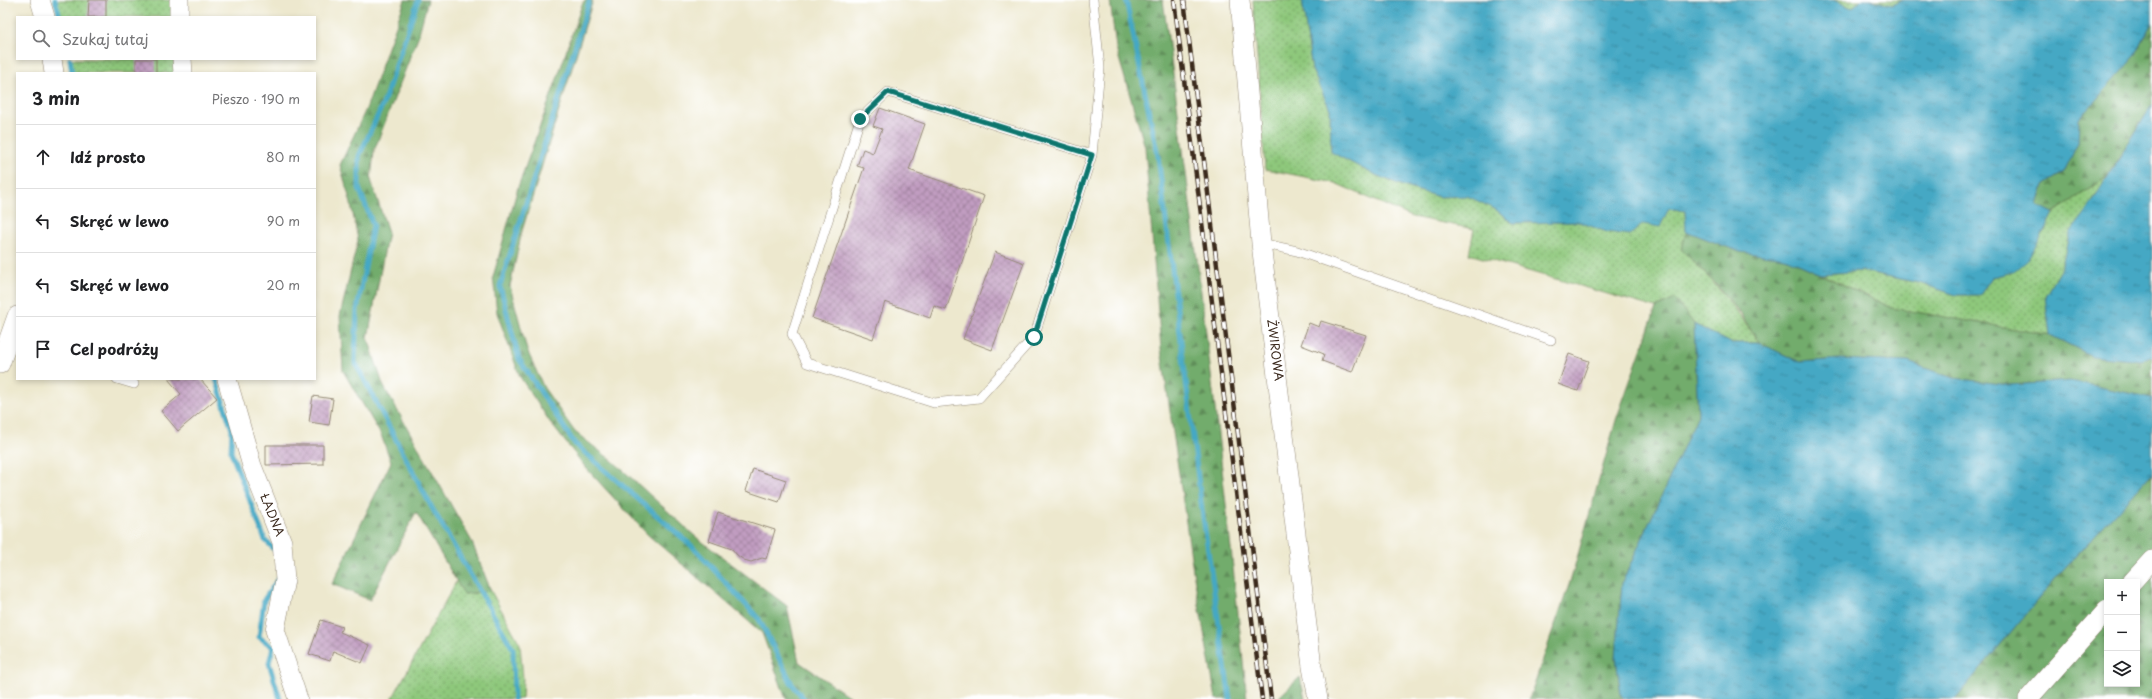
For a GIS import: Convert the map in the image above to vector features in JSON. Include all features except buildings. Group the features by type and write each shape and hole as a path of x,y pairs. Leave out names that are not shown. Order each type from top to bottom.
{"street":[{"path":"40,0 45,16"},
{"path":"179,0 179,16"},
{"name":"ŻWIROWA","path":"1240,0 1261,243 1312,667 1318,699"},
{"path":"52,60 54,72"},
{"path":"182,60 183,72"},
{"path":"8,355 16,320"},
{"name":"ŁADNA","path":"227,380 252,466 282,542 286,580 275,630 298,699"},
{"path":"2135,579 2152,560"},
{"path":"2028,699 2104,613"}],"lane":[{"path":"1092,155 888,92 860,119 792,334 807,363 934,403 979,398 1034,337 1092,155 1100,68 1093,0"},
{"path":"1261,243 1297,251 1551,340"},
{"path":"120,380 134,384"}],"green space":[{"path":"57,0 175,0 177,16 60,16"},
{"path":"405,0 428,0 418,37 374,151 371,180 388,232 368,338 383,385 471,540 491,591 464,594 416,512 370,600 332,584 391,462 381,435 343,371 340,316 358,240 351,204 340,165 366,109"},
{"path":"585,0 593,0 522,231 510,286 527,350 544,388 575,432 614,462 696,537 787,606 799,662 853,699 786,699 762,633 648,535 586,468 552,425 520,377 497,313 493,277 518,187 582,4"},
{"path":"1110,0 1163,0 1208,349 1247,699 1216,699 1193,571 1161,349 1145,147 1116,48"},
{"path":"1253,0 1302,0 1312,70 1330,109 1331,152 1373,174 1406,187 1439,197 1467,195 1495,209 1513,223 1579,222 1607,232 1643,224 1669,208 1685,211 1686,231 1682,250 1723,294 1759,343 1731,343 1694,324 1675,299 1656,308 1469,254 1474,229 1412,217 1335,183 1265,169"},
{"path":"1833,0 1861,0 1852,8"},
{"path":"1871,0 1904,0 1891,5"},
{"path":"2152,22 2152,105 2107,177 2053,213 2038,205 2044,185 2064,172 2078,143 2079,119 2135,56"},
{"path":"69,60 180,60 181,72 72,72"},
{"path":"2107,177 2087,211 2070,233 2061,268 2045,296 2050,335 1892,308 1821,274 1863,271 1919,283 1956,295 1980,295 1992,277 2013,272 2043,234 2053,213"},
{"path":"1686,231 1740,252 1786,258 1892,308 2050,335 2092,356 2142,361 2152,356 2152,398 2071,381 2009,385 1953,378 1908,362 1840,359 1800,362 1759,343 1741,314 1713,281 1682,250"},
{"path":"1675,299 1694,324 1698,415 1622,583 1616,658 1621,696 1624,699 1529,699 1571,579 1616,420 1656,308"},
{"path":"2152,473 2152,553 2129,579 2104,579 2104,606 2021,699 1955,699 2060,573"},
{"path":"2152,566 2152,699 2035,699 2104,620 2104,687 2140,687 2140,580"},
{"path":"457,580 464,594 491,591 520,644 523,678 522,699 392,699"},
{"path":"1300,677 1305,699 1280,699 1280,696"}],"water":[{"path":"1302,0 1833,0 1852,8 1861,0 1871,0 1891,5 1904,0 2152,0 2152,22 2135,56 2079,119 2078,143 2064,172 2044,185 2038,205 2053,213 2043,234 2028,259 2013,272 1992,277 1980,295 1956,295 1919,283 1863,271 1821,274 1785,258 1740,252 1686,231 1685,211 1669,208 1660,227 1643,224 1630,235 1607,232 1579,222 1513,223 1495,209 1467,196 1439,197 1406,187 1373,174 1331,152 1330,109 1312,70"},
{"path":"2152,105 2152,356 2142,361 2092,356 2050,335 2045,296 2061,268 2070,233 2087,211"},
{"path":"1694,324 1731,343 1759,343 1800,362 1840,359 1908,362 1953,378 2009,385 2071,381 2152,398 2152,473 2060,573 1955,699 1624,699 1621,696 1616,658 1622,583 1698,415"}],"waterway":[{"path":"55,0 60,16"},
{"path":"418,0 383,104 359,156 359,188 373,225 357,310 355,362 431,506 513,649 514,699"},
{"path":"1126,0 1158,156 1202,510 1230,699"},
{"path":"589,2 500,286 519,359 575,444 693,547 759,619 792,684 804,699"},
{"path":"70,60 72,72"},
{"path":"216,380 232,430 231,452 265,540 277,552"},
{"path":"278,579 264,600 259,637 273,647 269,663 280,699"}],"railway":[{"path":"1174,0 1262,699"},
{"path":"1184,0 1271,699"}],"route":[{"path":"860,119 888,92 1092,155 1034,337"}]}
